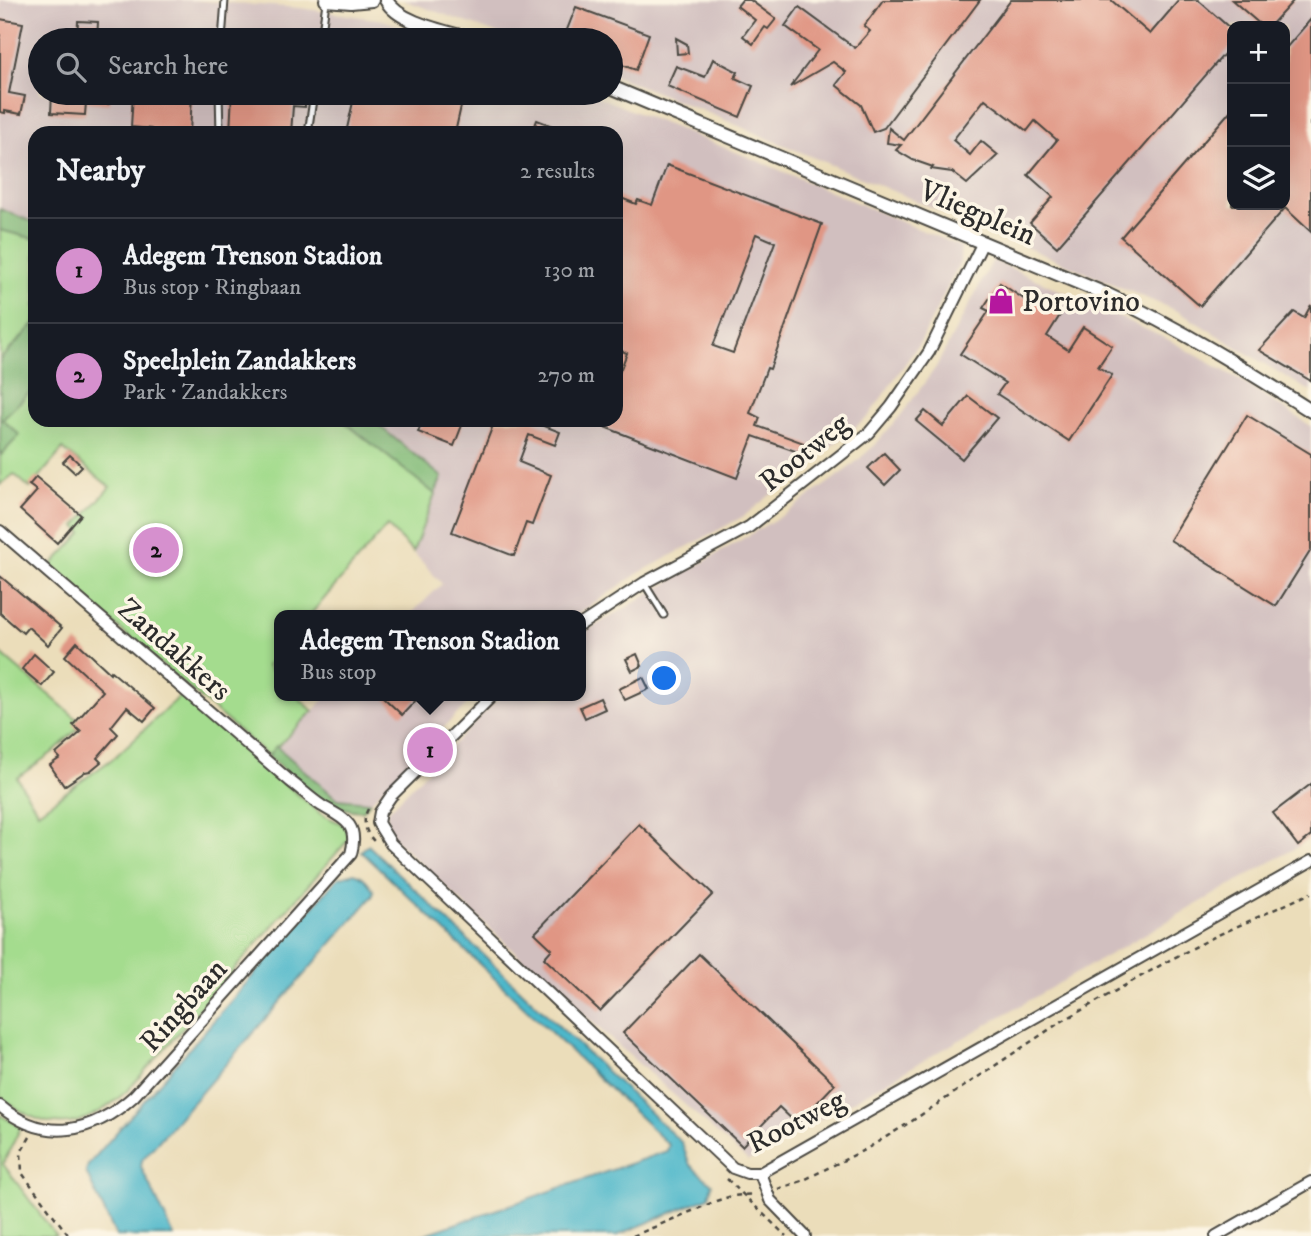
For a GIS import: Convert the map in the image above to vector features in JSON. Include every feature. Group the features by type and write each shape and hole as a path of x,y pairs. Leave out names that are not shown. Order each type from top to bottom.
{"street":[{"path":"326,0 372,0"},
{"path":"386,0 401,16 438,28"},
{"name":"Vliegplein","path":"623,92 983,242 1145,313 1235,363 1311,411"},
{"name":"Rootweg","path":"586,621 644,583 749,527 869,433 891,407 929,352 983,242"},
{"name":"Zandakkers","path":"0,531 290,781 317,802 342,816 352,829"},
{"name":"Rootweg","path":"487,701 391,796 380,813 377,824 391,844 733,1168 747,1173 760,1173 1311,861"},
{"name":"Ringbaan","path":"0,1106 10,1115 35,1128 70,1129 93,1124 119,1110 351,854 354,842 352,829"},
{"path":"760,1173 770,1200 805,1236"},
{"path":"1216,1236 1311,1182"}],"lane":[{"path":"223,28 225,0"},
{"path":"322,28 326,0"},
{"path":"219,105 220,126"},
{"path":"309,126 312,105"},
{"path":"644,583 664,615"}],"path":[{"path":"633,1236 716,1201 732,1196 767,1192 802,1181 868,1148 1059,1023 1216,936 1311,893"},
{"path":"35,1128 21,1152 19,1163 22,1173 69,1236"}],"shaded area":[{"path":"0,0 191,0 300,8 382,20 406,28 28,28 28,105 618,105 961,247 960,262 921,341 868,417 744,516 637,574 584,610 415,610 442,584 413,552 442,477 381,427 623,427 623,126 28,126 28,220 0,209"},
{"path":"403,0 1311,0 1311,392 1179,312 623,79 623,28 482,28"},
{"path":"993,260 1169,340 1237,378 1311,426 1311,837 748,1161 547,982 387,832 387,812 496,701 586,701 586,631 788,512 850,467 874,446 901,415 936,367"},
{"path":"323,701 470,701 370,802 337,799 276,746"}],"green space":[{"path":"0,209 28,220 28,237 0,230"},
{"path":"0,230 28,237 28,330 0,360"},
{"path":"28,330 28,394 2,419 20,435 0,456 0,360"},
{"path":"28,394 28,427 351,427 435,494 413,552 387,526 314,610 274,610 274,657 267,666 274,673 274,701 302,701 313,711 268,756 49,568 82,533 76,526 110,487 63,449 30,488 14,474 0,485 0,456 19,435 2,419"},
{"path":"351,427 381,427 442,477 435,494"},
{"path":"0,653 83,724 53,752 17,778 38,812 115,757 181,695 322,815 345,825 349,839 128,1090 96,1114 65,1123 34,1118 0,1096"},
{"path":"276,746 337,799 370,802 363,811 349,810 322,800 299,784 268,756"},
{"path":"0,1115 21,1127 3,1164 56,1236 0,1236"}],"water":[{"path":"368,845 682,1143 690,1165 712,1184 709,1197 616,1236 420,1236 667,1151 669,1145 361,851"},
{"path":"354,873 368,883 374,892 372,897 142,1160 141,1167 174,1236 116,1236 86,1172 88,1165 338,878"}],"building":[{"path":"742,0 750,0 776,19 768,29 765,27 753,44 743,36 755,20 737,6"},
{"path":"883,0 980,0 884,128 873,132 861,105 836,85 846,72 833,62 790,87 818,50 785,26 799,7 855,48 870,31 864,26"},
{"path":"1011,0 1111,0 1150,34 1179,0 1198,0 1227,26 1227,51 1057,247 1030,223 1053,197 1028,175 1057,140 1035,121 1027,131 985,99 953,140 970,155 981,141 998,155 967,184 952,172 931,169 933,167 896,150 901,145 887,143 889,128 904,140"},
{"path":"1232,0 1294,0 1275,21 1256,21"},
{"path":"576,7 649,34 636,70 623,65 623,28 568,28"},
{"path":"0,19 23,23 9,93 25,96 21,114 0,112"},
{"path":"1311,19 1311,232 1287,210 1290,210 1290,43"},
{"path":"78,21 98,22 98,28 78,28"},
{"path":"676,38 687,44 688,53 677,54"},
{"path":"713,59 738,72 735,78 753,86 740,117 667,86 676,66 705,77"},
{"path":"51,105 86,105 85,115 51,113"},
{"path":"132,105 191,105 190,126 131,126"},
{"path":"231,105 305,105 293,106 292,126 230,126"},
{"path":"352,105 461,105 457,126 348,126"},
{"path":"1227,115 1227,210 1283,210 1200,306 1121,237"},
{"path":"537,120 552,126 535,126"},
{"path":"667,165 822,224 770,369 767,368 750,413 760,418 757,426 812,446 809,456 753,436 737,478 605,427 623,427 623,363 627,353 623,352 623,199 636,204 638,200 652,205","holes":["756,234 775,242 733,353 713,346"]},
{"path":"1000,283 1024,299 1029,291 1062,312 1047,336 1068,350 1083,327 1112,346 1098,367 1112,375 1069,441 997,394 1005,383 960,354 989,311 983,308"},
{"path":"1311,305 1311,381 1259,350 1294,312 1304,318"},
{"path":"968,396 997,418 962,459 916,421 925,411 943,426"},
{"path":"1247,415 1311,454 1311,550 1276,606 1170,540"},
{"path":"420,427 461,427 454,446 418,432"},
{"path":"492,427 547,427 560,432 555,445 529,435 519,462 551,475 532,525 526,523 514,556 452,532"},
{"path":"884,453 900,470 885,485 868,468"},
{"path":"70,455 82,466 75,473 63,462"},
{"path":"36,477 81,515 57,543 20,510 37,491 29,485"},
{"path":"0,576 62,628 48,645 28,627 23,633 0,613"},
{"path":"77,642 110,673 111,671 155,708 144,721 127,707 111,727 118,734 97,758 101,762 64,786 50,765 60,758 56,754 81,732 73,725 103,691 65,656"},
{"path":"34,654 54,672 42,686 22,669"},
{"path":"637,654 642,666 632,671 626,659"},
{"path":"643,677 649,689 625,700 619,689"},
{"path":"600,698 605,709 585,718 580,707"},
{"path":"387,701 415,701 402,715"},
{"path":"1311,784 1311,836 1298,846 1273,813"},
{"path":"639,824 713,894 600,1011 544,958 552,949 535,933"},
{"path":"699,954 835,1084 797,1124 779,1107 742,1146 623,1033"}],"place":[{"name":"Portovino","path":"1001,301"},
{"name":"Speelplein Zandakkers","path":"156,550"},
{"name":"Adegem Trenson Stadion","path":"430,750"}]}
